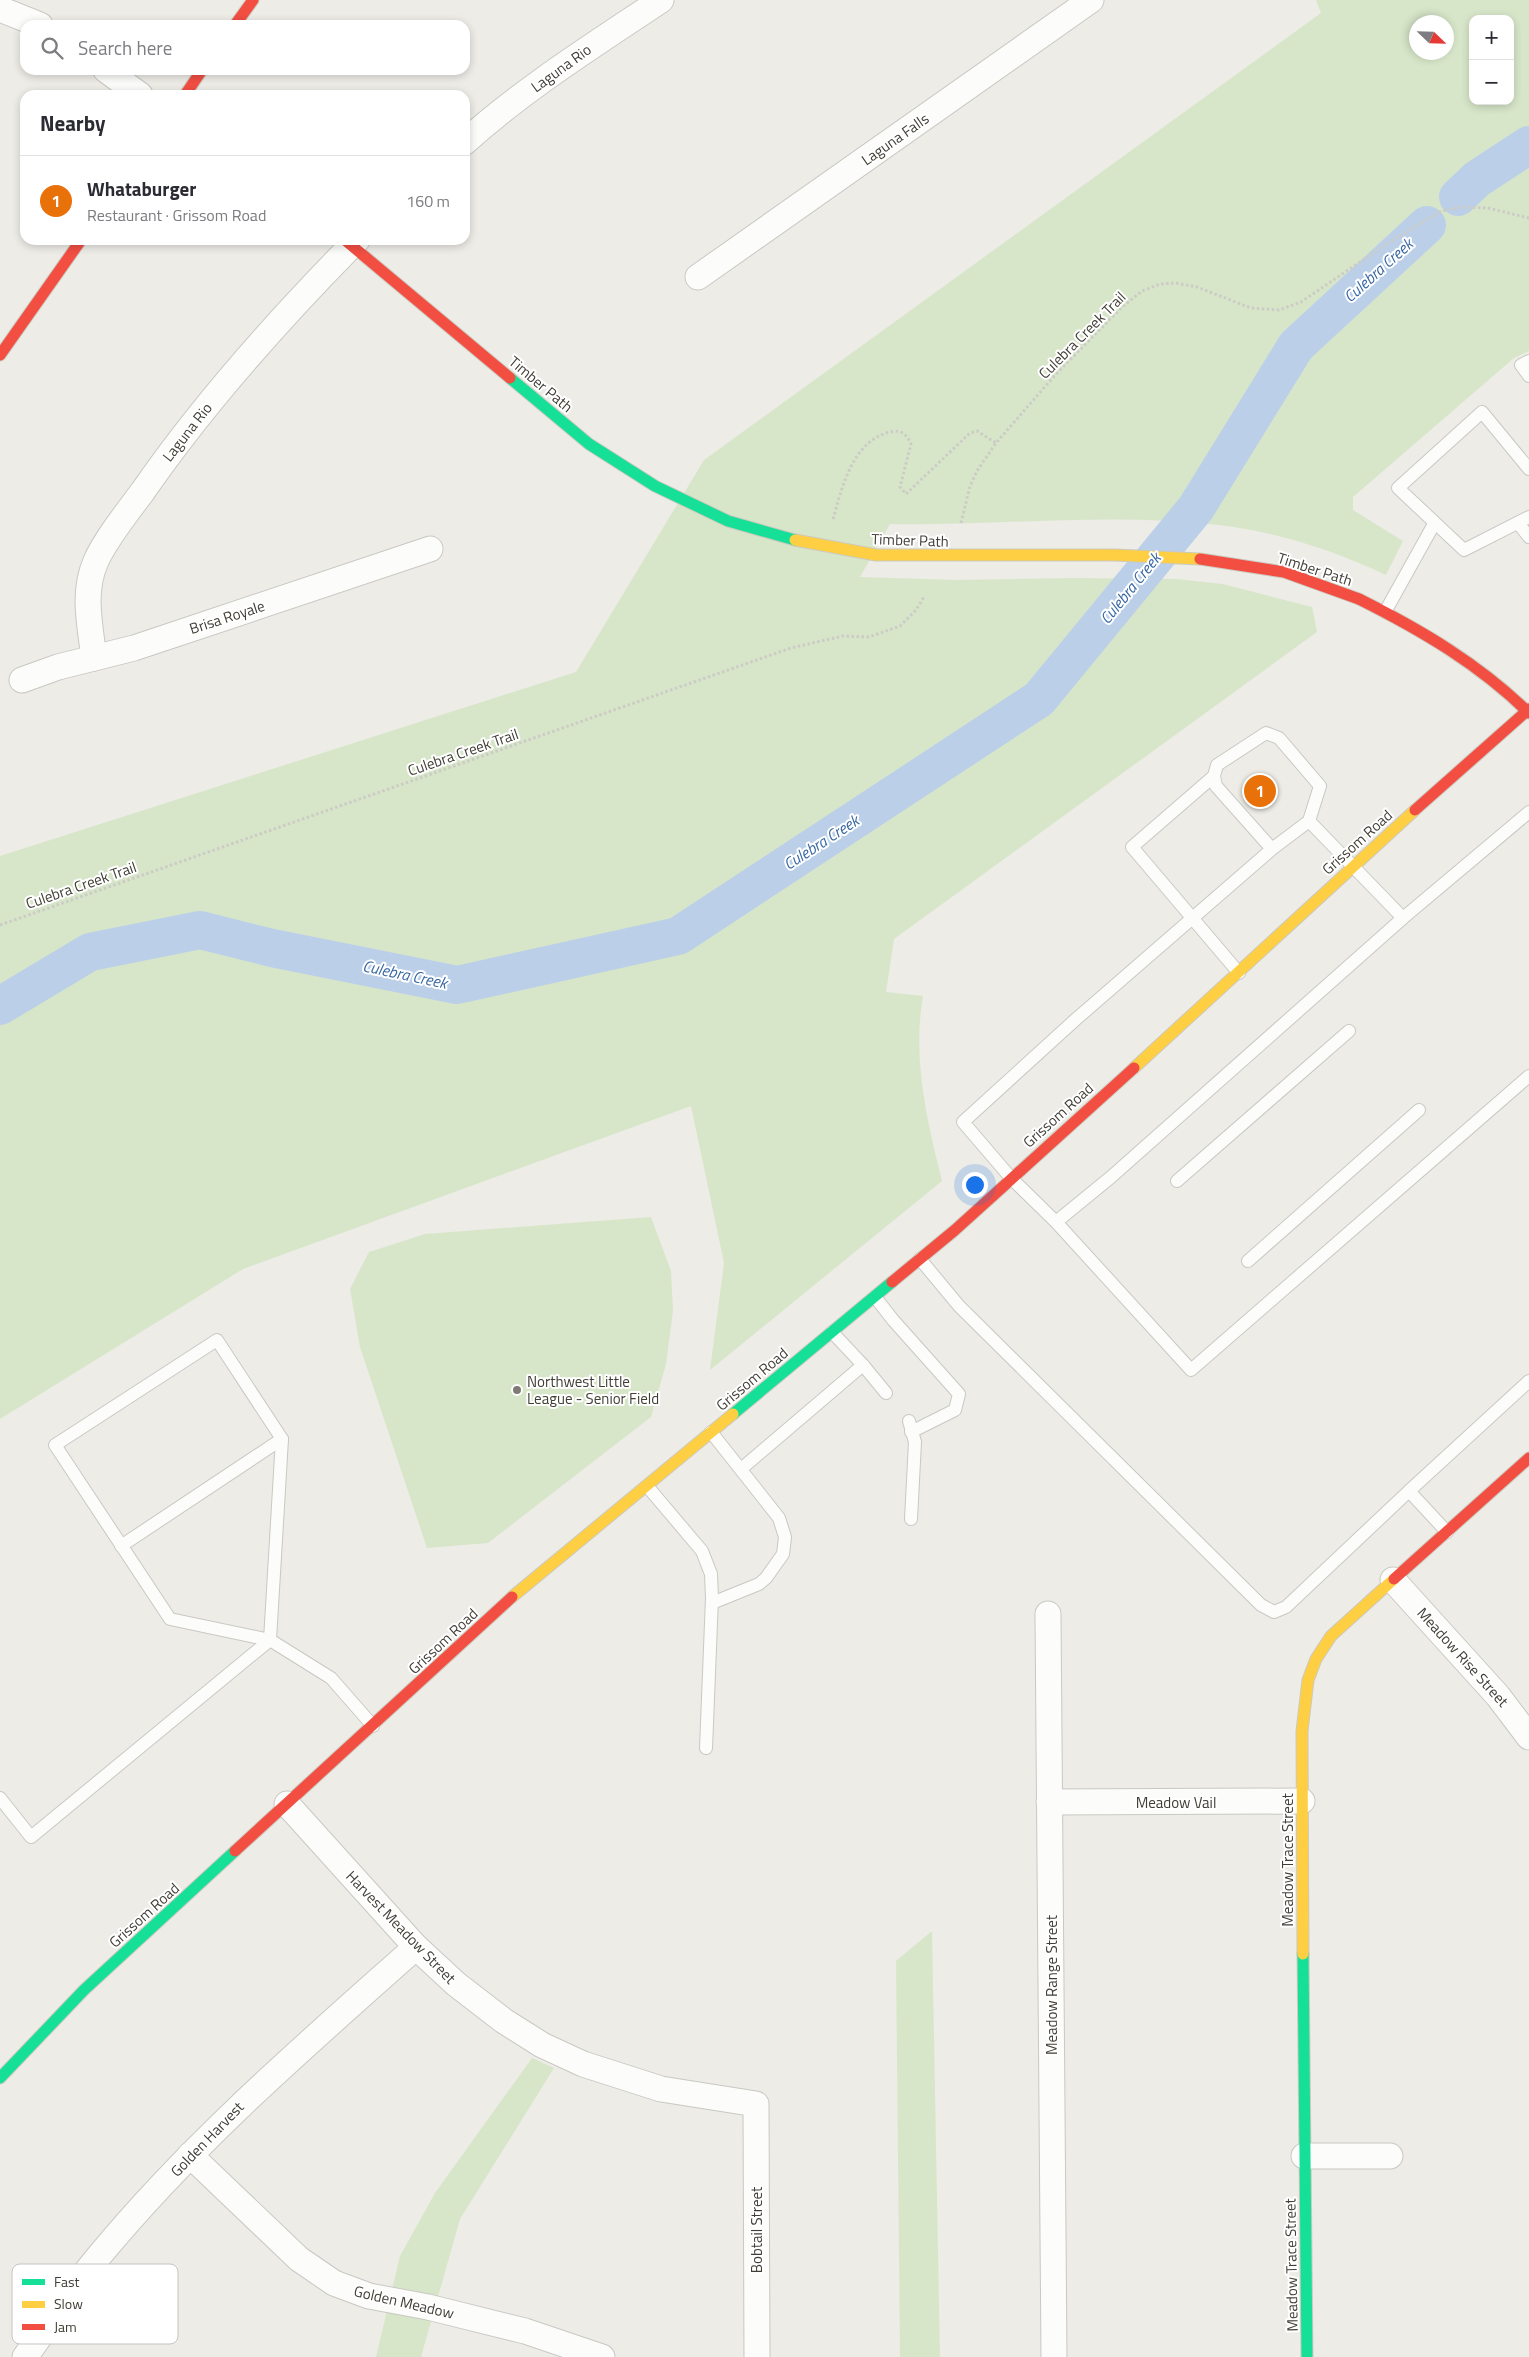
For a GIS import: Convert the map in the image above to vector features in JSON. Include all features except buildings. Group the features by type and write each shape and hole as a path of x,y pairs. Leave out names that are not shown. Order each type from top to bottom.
{"street":[{"path":"239,20 253,0"},
{"name":"Laguna Rio","path":"470,137 487,122 576,57 661,0"},
{"name":"Laguna Falls","path":"698,277 1091,0"},
{"path":"0,9 28,20"},
{"path":"113,75 133,90"},
{"path":"188,90 198,75"},
{"path":"0,355 77,245"},
{"name":"Laguna Rio","path":"94,658 87,595 96,560 156,472 211,400 278,320 349,245"},
{"name":"Timber Path","path":"356,245 589,444 655,486 728,522 801,542 876,555 937,557 1130,554 1259,567 1309,580 1359,599 1409,623 1474,665 1528,711"},
{"name":"Brisa Royale","path":"22,680 134,648 430,549"},
{"name":"Grissom Road","path":"0,2078 84,1990 514,1596 955,1230 1239,973 1353,866 1528,711"},
{"name":"Meadow Trace Street","path":"1307,2357 1302,1801 1302,1731 1306,1680 1318,1652 1331,1636 1529,1458"},
{"name":"Meadow Rise Street","path":"1394,1580 1498,1696 1529,1737"},
{"name":"Meadow Range Street","path":"1048,1614 1054,2357"},
{"name":"Meadow Vail","path":"1049,1802 1302,1801"},
{"name":"Harvest Meadow Street","path":"288,1804 416,1946 456,1984 504,2021 542,2045 583,2064 661,2089 756,2104"},
{"name":"Golden Harvest","path":"92,2264 190,2156 254,2091 416,1946"},
{"name":"Bobtail Street","path":"756,2104 756,2357"},
{"name":"Golden Meadow","path":"190,2156 299,2259 334,2283 369,2296 428,2307 525,2331 602,2357"},
{"path":"1304,2156 1390,2156"},
{"name":"Golden Harvest","path":"25,2357 34,2344"}],"lane":[{"path":"1529,361 1521,365 1529,376"},
{"path":"1529,469 1482,412 1398,488 1434,524 1464,550 1524,520 1529,537"},
{"path":"1385,612 1434,524"},
{"path":"1272,849 1216,786 1214,776 1217,765 1266,733 1279,738 1320,786 1309,821 1272,849 1075,1020 963,1122 1011,1178 1056,1222 1192,1370 1529,1076"},
{"path":"1214,776 1132,847 1239,973"},
{"path":"1056,1222 1125,1164 1403,918 1529,812"},
{"path":"1309,821 1403,918"},
{"path":"1177,1181 1349,1031"},
{"path":"1248,1262 1419,1110"},
{"path":"920,1259 959,1306 1261,1605 1274,1612 1286,1607 1529,1381"},
{"path":"875,1297 959,1394 955,1410 910,1427 914,1442 911,1518"},
{"path":"832,1332 886,1393"},
{"path":"0,1798 31,1837 270,1640 282,1439 217,1340 55,1445 170,1619 270,1640 331,1678 373,1726"},
{"path":"741,1469 863,1365"},
{"path":"711,1432 779,1518 785,1537 783,1554 772,1572 759,1584 712,1604"},
{"path":"121,1546 282,1439"},
{"path":"646,1486 702,1551 711,1574 712,1604 706,1748"},
{"path":"1409,1491 1447,1532"}],"path":[{"name":"Culebra Creek Trail","path":"961,523 970,486 977,471 996,443 1056,374 1121,308 1142,291 1160,284 1176,283 1197,287 1251,308 1279,310 1301,302 1385,245 1441,211 1464,208 1488,208 1529,218"},
{"path":"832,519 853,462 870,442 886,433 900,432 906,434 911,444 900,487 906,494 970,433 981,432 996,443"},
{"name":"Culebra Creek Trail","path":"0,925 791,648 843,636 869,637 900,626 916,610 924,597"}],"green space":[{"path":"1316,0 1529,0 1529,351 1514,358 1353,497 1353,510 1403,541 1386,575 1325,550 1262,532 1178,521 1096,519 890,524 860,577 956,580 1176,579 1223,584 1312,607 1317,632 894,939 886,992 923,996 920,1019 920,1066 926,1112 942,1181 710,1370 724,1263 691,1106 243,1269 0,1419 0,856 576,672 704,460 1321,13"},
{"name":"Northwest Little League - Senior Field","path":"651,1217 671,1271 673,1311 666,1364 651,1417 488,1543 427,1548 360,1347 350,1289 369,1252 425,1234"},
{"path":"932,1931 940,2357 900,2357 896,1961"},
{"path":"532,2058 554,2068 460,2219 421,2357 376,2357 400,2256 435,2193"}],"waterway":[{"name":"Culebra Creek","path":"1458,197 1477,179 1529,145"},
{"name":"Culebra Creek","path":"0,1006 90,952 200,930 272,948 457,985 678,936 1039,699 1196,508 1296,346 1427,225"}],"traffic: fast":[{"path":"510,378 589,444 655,486 728,521 795,540"},
{"path":"733,1414 892,1282"},
{"path":"0,2078 84,1990 235,1851"},
{"path":"1303,1954 1307,2357"}],"traffic: slow":[{"path":"795,540 876,555"},
{"path":"876,555 1115,555 1200,559"},
{"path":"1134,1068 1415,810"},
{"path":"512,1597 733,1414"},
{"path":"1303,1954 1302,1731 1308,1680 1316,1659 1331,1636 1394,1579"}],"traffic: jam":[{"path":"239,20 253,0"},
{"path":"188,90 199,75"},
{"path":"0,355 77,245"},
{"path":"351,245 510,378"},
{"path":"1200,559 1284,572 1359,599"},
{"path":"1359,599 1405,623 1448,649 1490,679 1529,713"},
{"path":"1415,810 1529,709"},
{"path":"892,1282 955,1230 1134,1068"},
{"path":"1394,1579 1529,1458"},
{"path":"235,1851 512,1597"}],"place":[{"name":"Whataburger","path":"1260,791"},
{"name":"Northwest Little League - Senior Field","path":"517,1390"}]}
